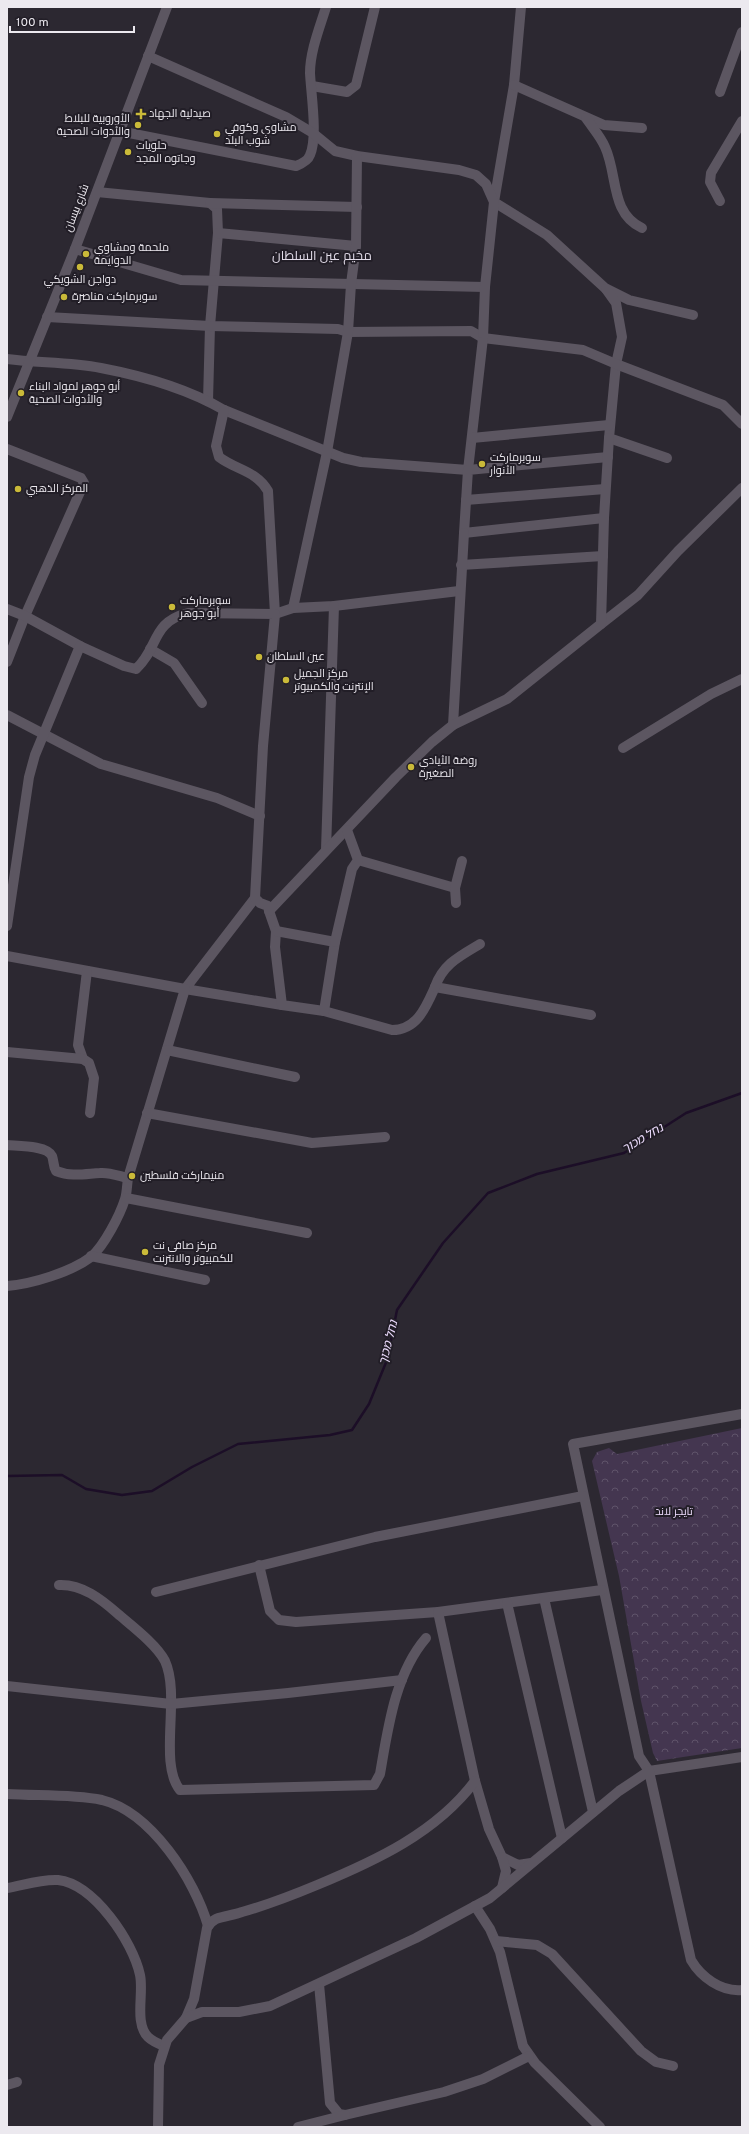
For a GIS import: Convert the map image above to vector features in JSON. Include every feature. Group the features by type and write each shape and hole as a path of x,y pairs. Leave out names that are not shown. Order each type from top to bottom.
{"street":[{"name":"شارع بيسان","path":"7,417 97,192 167,7"},
{"path":"119,131 296,166 303,163 310,156 313,133 312,86 310,71 312,58 326,7"},
{"path":"312,86 347,92 356,85 375,7"},
{"path":"453,726 459,591 468,470 483,338 485,287 494,202 514,85 521,7"},
{"path":"720,92 742,32"},
{"path":"148,56 260,105 313,133 336,151 357,156 459,170 476,175 486,184 494,202 547,235 605,288 616,303 622,337 616,364 609,425 605,489 601,624"},
{"path":"514,85 604,125 642,128"},
{"path":"586,118 605,147 613,172 619,204 625,217 632,223 642,228"},
{"path":"720,201 710,182 711,173 742,121"},
{"path":"293,608 327,452 348,332 351,284 356,246 357,156"},
{"path":"97,192 210,203 357,207"},
{"path":"208,401 210,326 218,233 217,209 210,203"},
{"path":"218,233 356,246"},
{"path":"74,249 181,280 485,287"},
{"path":"605,288 629,300 693,315"},
{"path":"47,317 210,326 322,328 348,332 472,331 483,338 583,350 723,405 742,424"},
{"path":"7,359 100,368 177,389 208,401 224,410 310,443 327,452 343,458 361,462 468,470 608,457"},
{"path":"7,1286 39,1280 65,1270 91,1256 109,1233 126,1198 128,1178 185,989 254,898 263,746 275,614 268,491 264,483 255,475 219,457 216,446 224,410"},
{"path":"472,438 609,425"},
{"path":"609,438 667,458"},
{"path":"7,449 81,478 84,482 25,616 7,662"},
{"path":"269,911 419,755 453,726 507,700 638,596 678,551 742,488"},
{"path":"466,500 605,489"},
{"path":"464,533 604,518"},
{"path":"461,565 603,556"},
{"path":"7,608 25,616 80,646 124,666 136,669 150,649 163,626 167,621 179,615 188,613 275,614 293,608 334,606 459,591"},
{"path":"326,850 334,606"},
{"path":"7,926 25,795 35,755 80,646"},
{"path":"150,649 174,663 202,703"},
{"path":"623,748 711,694 742,679"},
{"path":"7,715 101,764 217,798 260,816"},
{"path":"347,830 358,860"},
{"path":"358,860 455,888"},
{"path":"324,1011 335,942 352,869 358,860"},
{"path":"456,903 455,888 462,861"},
{"path":"254,898 260,903 268,906 276,931 275,947 282,1005"},
{"path":"276,931 335,942"},
{"path":"7,956 185,989 324,1011 392,1030 400,1030 409,1027 415,1021 428,1002 439,976 446,966 480,944"},
{"path":"83,1059 78,1045 87,971"},
{"path":"435,987 591,1015"},
{"path":"167,1050 295,1077"},
{"path":"7,1052 83,1059 89,1063 94,1078 90,1113"},
{"path":"147,1113 312,1143 385,1137"},
{"path":"7,1145 39,1148 48,1151 52,1155 56,1171 61,1173 90,1175 106,1173 128,1178"},
{"path":"126,1198 307,1233"},
{"path":"91,1256 205,1280"},
{"path":"742,1414 573,1444 602,1590 639,1756 649,1771 691,1960 702,1974 714,1982 729,1989 742,1990"},
{"path":"156,1592 375,1537 583,1496"},
{"path":"259,1565 270,1611 279,1620 296,1622 320,1622 438,1612 602,1590"},
{"path":"59,1585 73,1585 97,1598 134,1628 164,1661 168,1670 171,1704 170,1748 172,1771 177,1786 180,1790 374,1785 380,1774 398,1690 418,1648 426,1638"},
{"path":"544,1598 593,1812"},
{"path":"507,1603 562,1838"},
{"path":"438,1612 475,1781 489,1830 502,1857 506,1871 502,1888"},
{"path":"7,1686 171,1704 402,1680"},
{"path":"186,2018 202,2012 239,2012 255,2010 319,1984 416,1938 490,1898 619,1791 649,1771 742,1757"},
{"path":"208,1926 215,1920 243,1912 316,1885 388,1853 415,1836 439,1817 464,1796 475,1781"},
{"path":"7,1794 88,1798 111,1803 129,1811 142,1822 174,1859 202,1905 208,1926 194,1999 186,2018 174,2030 164,2046 157,2075 158,2127"},
{"path":"502,1857 518,1865 531,1863"},
{"path":"7,1888 45,1880 60,1880 81,1888 95,1898 112,1920 136,1960 142,1989 141,2017 144,2031 150,2039 164,2046"},
{"path":"475,1906 496,1941 520,2037 529,2056 600,2127"},
{"path":"496,1941 528,1943 537,1945 548,1951 641,2051 656,2062 673,2066"},
{"path":"319,1984 330,2103 329,2111 320,2122"},
{"path":"298,2127 457,2087 483,2079 529,2056"},
{"path":"330,2103 339,2114 345,2115"}],"green space":[{"name":"تايجر لاند","path":"742,1428 742,1748 657,1761 653,1753 641,1701 619,1576 592,1461 597,1452 609,1448 617,1454"}],"waterway":[{"name":"נחל מכוך","path":"7,1476 62,1475 86,1489 122,1495 152,1491 192,1467 238,1444 330,1435 352,1430 369,1404 387,1360 397,1310 443,1243 488,1193 537,1174 624,1153 686,1113 742,1093"}],"place":[{"name":"صيدلية الجهاد","path":"141,114"},
{"name":"الأوروبية للبلاط والأدوات الصحية","path":"138,125"},
{"name":"مشاوي وكوفي شوب البلد","path":"217,134"},
{"name":"حلويات وجاتوه المجد","path":"128,152"},
{"name":"ملحمة ومشاوي الدوايمة","path":"86,254"},
{"name":"دواجن الشويكي","path":"80,267"},
{"name":"سوبرماركت مناصرة","path":"64,297"},
{"name":"أبو جوهر لمواد البناء والأدوات الصحية","path":"21,393"},
{"name":"سوبرماركت الأنوار","path":"482,464"},
{"name":"المركز الذهبي","path":"18,489"},
{"name":"سوبرماركت أبو جوهر","path":"172,607"},
{"name":"عين السلطان","path":"259,657"},
{"name":"مركز الجميل الإنترنت والكمبيوتر","path":"286,680"},
{"name":"روضة الأيادي الصغيرة","path":"411,767"},
{"name":"منيماركت فلسطين","path":"132,1176"},
{"name":"مركز صافي نت للكمبيوتر والانترنت","path":"145,1252"}],"district":[{"name":"مخيم عين السلطان","path":"322,257"}]}
